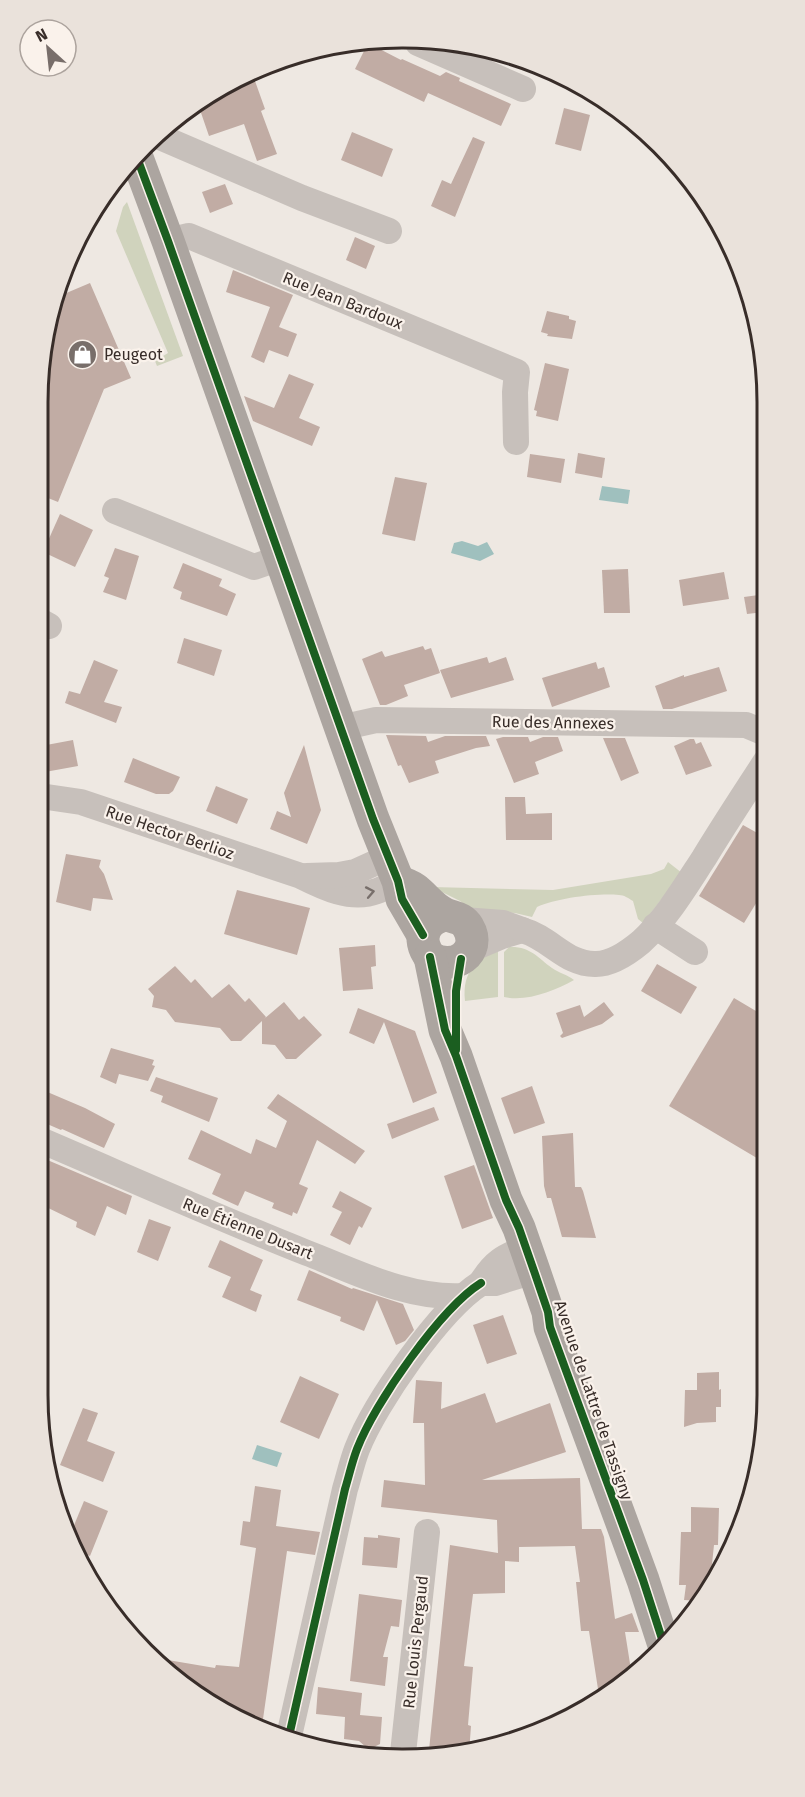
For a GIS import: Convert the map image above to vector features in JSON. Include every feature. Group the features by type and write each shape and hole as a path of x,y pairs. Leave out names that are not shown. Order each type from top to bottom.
{"main road":[{"path":"140,165 402,899 449,939"},
{"name":"Avenue de Lattre de Tassigny","path":"449,939 456,991 456,1056 661,1636"}],"street":[{"path":"431,49 523,88"},
{"path":"165,139 302,198 389,231"},
{"name":"Rue Jean Bardoux","path":"168,241 189,236 517,372 516,442"},
{"path":"116,511 254,567 280,558"},
{"name":"Rue des Annexes","path":"340,728 376,720 424,720 746,725 757,730"},
{"path":"449,939 502,936 522,930 539,936 574,960 598,964 625,953 641,942 684,889 757,775"},
{"name":"Rue Hector Berlioz","path":"48,797 81,802 301,876 322,887 355,894 377,891 393,869"},
{"path":"655,926 695,952"},
{"name":"Rue Étienne Dusart","path":"48,1143 276,1241 406,1291 446,1297 495,1283 530,1260"},
{"path":"290,1730 345,1489 357,1449 375,1413 394,1383 430,1335 472,1289"},
{"name":"Rue Louis Pergaud","path":"403,1749 427,1532"}],"green space":[{"path":"127,202 183,356 157,366 155,361 168,353 116,231 123,207"},
{"path":"668,862 682,873 643,923 638,919 633,901 621,895 589,896 555,901 537,907 532,917 470,909 460,901 432,887 553,890 651,874 664,869"},
{"path":"498,945 498,997 465,1001 466,981 472,968"},
{"path":"509,947 528,950 555,970 574,980 540,995 522,998 504,997 504,952"}],"water":[{"path":"602,486 630,490 628,504 599,500"},
{"path":"462,541 478,546 487,542 494,554 480,561 451,553 454,543"},
{"path":"257,1445 282,1453 277,1467 252,1459"}],"building":[{"path":"380,49 440,76 446,72 460,78 459,81 511,104 501,126 428,93 424,102 355,69 364,50"},
{"path":"255,81 265,109 261,111 277,154 257,161 244,124 209,136 201,112 225,95"},
{"path":"564,108 590,115 581,151 555,144"},
{"path":"352,132 393,149 382,177 341,160"},
{"path":"473,137 485,142 455,217 431,206 442,180 451,184"},
{"path":"225,184 233,204 210,213 202,192"},
{"path":"355,237 375,246 366,269 346,260"},
{"path":"233,270 293,295 279,327 297,334 288,357 269,350 264,363 251,357 270,307 226,292"},
{"name":"Peugeot","path":"90,283 131,378 104,389 58,502 48,498 48,402 51,356 66,293"},
{"path":"547,311 569,316 569,319 576,321 572,339 547,336 548,334 541,332"},
{"path":"545,363 569,369 558,421 536,416 537,411 534,410"},
{"path":"289,374 314,384 299,418 320,427 312,446 253,421 244,396 274,408"},
{"path":"578,453 605,458 602,478 575,473"},
{"path":"530,454 565,459 561,483 527,477"},
{"path":"395,477 427,483 415,541 382,534"},
{"path":"60,514 93,530 75,567 48,554 48,541"},
{"path":"115,548 139,556 126,600 103,592 109,578 104,576"},
{"path":"183,563 222,579 219,586 236,594 227,616 180,599 182,592 173,588"},
{"path":"628,569 630,613 604,613 602,570"},
{"path":"724,572 729,599 683,606 679,580"},
{"path":"757,595 757,613 747,614 744,597"},
{"path":"184,638 222,650 214,676 177,663"},
{"path":"423,646 425,650 431,648 440,673 404,685 408,696 386,705 380,705 362,659 382,651 385,657"},
{"path":"487,657 489,663 506,657 514,680 451,698 440,670"},
{"path":"94,660 118,670 104,702 122,707 116,723 65,703 69,691 80,694"},
{"path":"596,662 598,669 604,667 610,687 552,707 542,678"},
{"path":"719,667 727,691 672,709 663,709 655,686 684,675 684,677"},
{"path":"386,735 426,736 428,742 445,736 486,736 490,746 435,761 439,773 409,783 401,765 398,766"},
{"path":"528,737 530,742 543,737 558,737 563,751 535,762 539,774 514,783 496,739"},
{"path":"603,738 625,738 639,773 621,781"},
{"path":"694,739 696,744 701,742 712,766 686,775 674,746"},
{"path":"73,740 78,766 48,771 48,745"},
{"path":"304,745 321,810 307,844 270,829 277,811 291,817 284,793"},
{"path":"133,758 180,777 173,791 169,794 156,794 124,782"},
{"path":"216,786 248,799 237,824 206,811"},
{"path":"505,797 525,797 526,814 552,813 552,840 506,840"},
{"path":"743,825 757,833 757,902 744,923 699,896"},
{"path":"66,854 101,860 99,867 104,874 113,900 93,898 91,911 56,902"},
{"path":"237,890 310,908 297,955 224,934"},
{"path":"375,945 376,966 371,967 373,989 343,991 339,948"},
{"path":"657,964 697,987 681,1014 641,991"},
{"path":"175,966 191,983 195,979 212,998 229,984 245,1002 249,998 266,1017 264,1019 284,1002 299,1020 304,1016 322,1035 296,1059 286,1059 275,1045 262,1044 262,1021 241,1041 231,1041 220,1028 175,1022 166,1010 152,1007 154,996 148,989"},
{"path":"734,998 757,1012 757,1158 669,1106"},
{"path":"604,1002 614,1015 602,1024 562,1038 560,1036 563,1033 556,1013 580,1005 584,1017"},
{"path":"358,1008 415,1031 437,1093 413,1103 384,1022 374,1044 349,1033"},
{"path":"111,1048 154,1060 152,1065 155,1066 148,1081 119,1074 116,1084 100,1077"},
{"path":"156,1077 218,1098 209,1122 161,1102 163,1096 150,1091"},
{"path":"532,1086 545,1123 514,1134 501,1098"},
{"path":"48,1092 115,1124 104,1148 48,1124"},
{"path":"278,1094 365,1151 355,1164 317,1140 299,1184 308,1188 297,1214 293,1212 292,1216 272,1208 274,1203 245,1191 238,1206 212,1194 221,1174 188,1159 201,1130 251,1154 256,1139 276,1148 287,1121 267,1108"},
{"path":"434,1107 439,1120 392,1139 387,1124"},
{"path":"573,1133 575,1187 581,1187 583,1191 596,1238 562,1237 551,1198 547,1198 544,1186 542,1136"},
{"path":"48,1160 132,1196 126,1215 107,1206 95,1236 76,1227 77,1222 48,1208"},
{"path":"474,1165 493,1218 462,1229 444,1176"},
{"path":"340,1191 372,1208 362,1228 359,1226 350,1245 330,1235 342,1212 332,1207"},
{"path":"149,1219 171,1227 158,1261 137,1252"},
{"path":"220,1240 263,1260 250,1290 262,1295 256,1312 222,1297 231,1277 208,1267"},
{"path":"309,1270 352,1289 403,1304 414,1330 405,1341 396,1345 377,1300 364,1331 340,1321 341,1317 297,1300"},
{"path":"503,1315 517,1354 487,1364 473,1325"},
{"path":"719,1372 721,1407 716,1407 716,1422 697,1423 684,1427 685,1390 697,1390 697,1373"},
{"path":"300,1376 339,1394 319,1439 280,1422"},
{"path":"416,1380 442,1382 441,1409 485,1393 496,1423 550,1403 566,1452 482,1480 580,1478 582,1529 601,1529 604,1537 615,1619 632,1613 639,1632 625,1632 630,1666 598,1689 589,1631 581,1631 576,1582 580,1582 575,1546 519,1547 519,1562 505,1561 505,1593 473,1594 464,1666 473,1667 468,1725 471,1726 470,1742 429,1748 450,1545 498,1553 497,1520 381,1507 384,1480 425,1485 424,1423 413,1423"},
{"path":"83,1408 98,1413 87,1441 115,1452 103,1482 60,1465"},
{"path":"255,1486 281,1490 276,1526 320,1532 315,1555 287,1551 263,1720 225,1702 168,1660 215,1668 216,1665 239,1667 256,1548 240,1545 243,1521 250,1522"},
{"path":"84,1501 108,1511 90,1556 87,1555 74,1526"},
{"path":"691,1507 719,1508 718,1545 714,1545 711,1569 691,1600 684,1600 686,1585 679,1585 681,1532 691,1532"},
{"path":"378,1535 400,1538 397,1568 362,1565 364,1537 378,1538"},
{"path":"359,1594 402,1600 399,1627 391,1626 383,1657 388,1657 385,1686 350,1681"},
{"path":"318,1687 362,1693 360,1715 382,1717 380,1744 373,1747 366,1747 359,1741 344,1739 345,1717 316,1714"}],"cycle path":[{"path":"140,165 373,819 398,881 402,899 423,935"},
{"path":"430,957 445,1030 506,1200 519,1228 548,1312 550,1327 643,1580 661,1636"},
{"path":"456,1050 456,991 461,959"},
{"path":"290,1730 345,1489 357,1449 378,1407 410,1358 447,1313 481,1283"}],"place":[{"name":"Peugeot","path":"83,354"}]}
